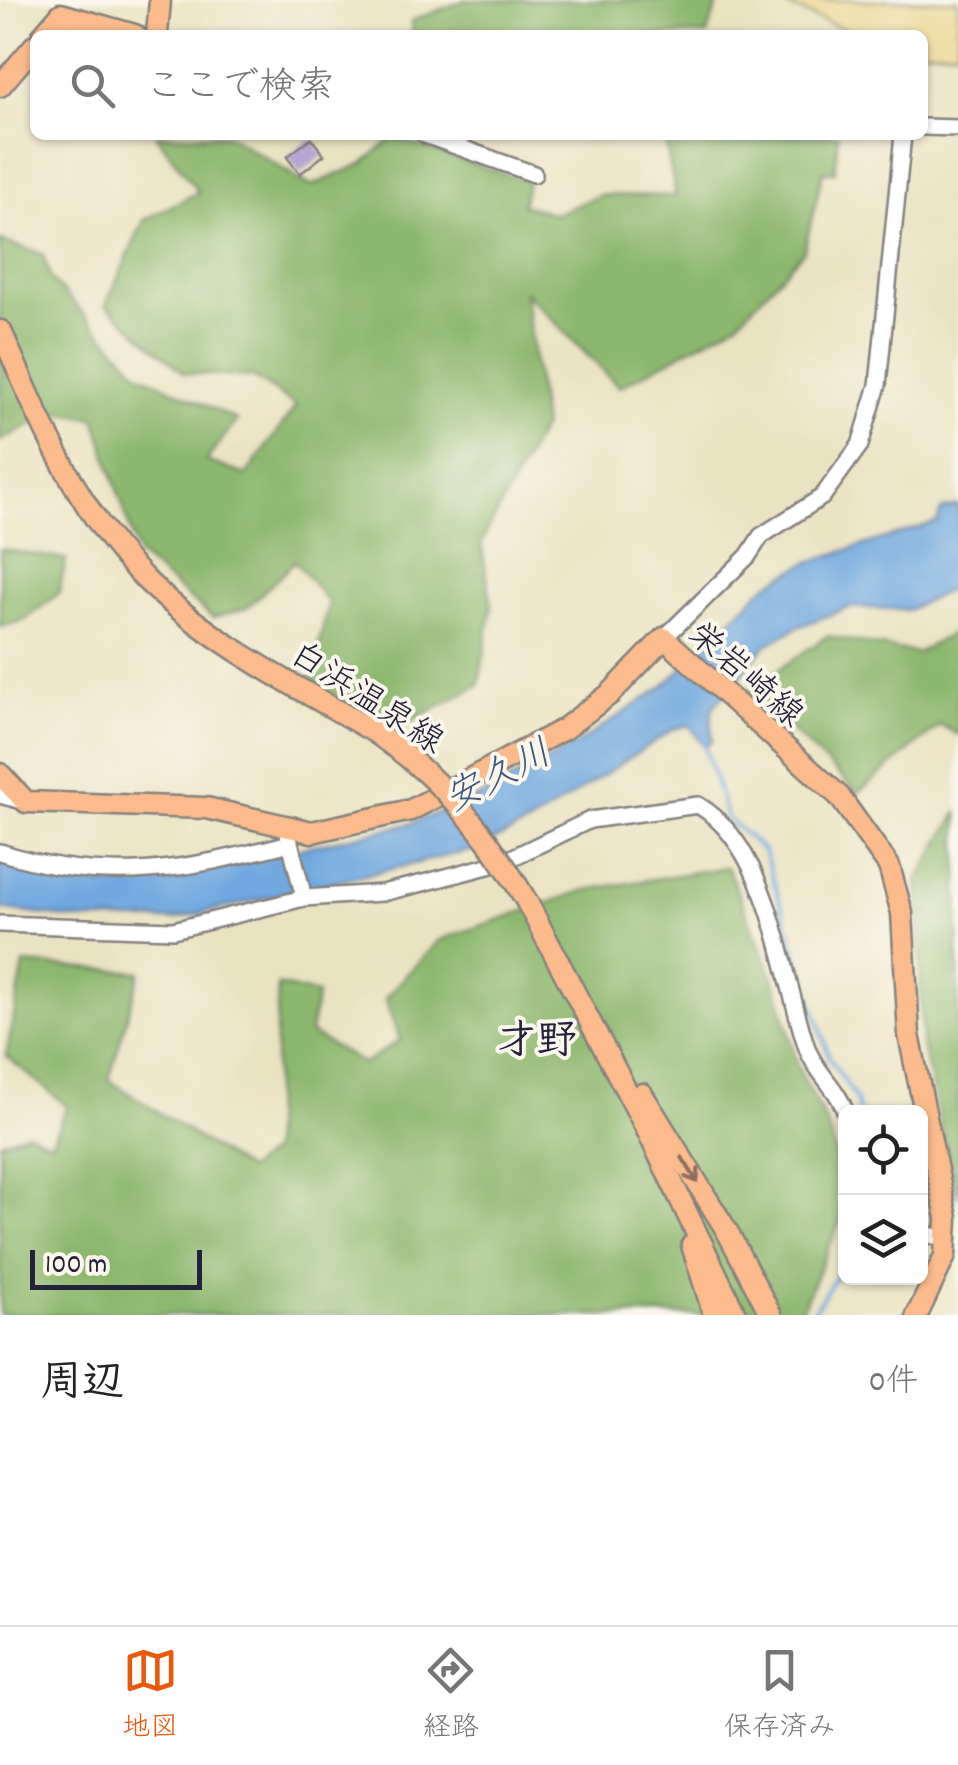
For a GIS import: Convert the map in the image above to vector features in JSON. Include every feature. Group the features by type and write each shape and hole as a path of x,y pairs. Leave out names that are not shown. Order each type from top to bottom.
{"main road":[{"path":"157,30 160,0"},
{"path":"47,30 61,14 117,30"},
{"path":"0,86 30,51"},
{"name":"白浜温泉線","path":"2,331 66,468 103,528 145,578 222,641 376,733 426,770 466,810 527,902 564,969 736,1315"},
{"name":"栄岩崎線","path":"26,802 206,808 254,816 289,836 411,810 564,729 610,694 664,638 838,796 889,866 902,913 909,1035 947,1218 939,1274 917,1315"},
{"path":"0,774 26,802"},
{"path":"564,969 728,1231 771,1315"},
{"path":"607,1052 668,1183 714,1315"}],"street":[{"path":"928,127 958,128"},
{"path":"439,140 534,174"},
{"path":"664,638 748,556 761,536 822,496 860,446 878,384 902,140"},
{"path":"0,795 26,802"},
{"path":"0,924 173,930 303,896 382,892 427,882 503,862 590,820 698,805 711,813 757,881 808,1052 840,1105"},
{"path":"0,852 75,871 137,874 212,864 289,836 303,896"},
{"path":"928,1235 947,1239"}],"green space":[{"path":"465,0 719,0 709,30 412,30 411,21"},
{"path":"160,140 236,140 311,186 362,164 391,140 399,140 528,181 522,205 556,214 600,195 676,196 665,140 838,140 835,172 823,172 804,251 737,323 619,387 525,292 543,426 481,543 492,606 479,685 406,724 356,710 310,679 329,603 295,561 247,608 213,618 138,555 95,418 55,412 0,441 0,241 43,254 51,279 140,374 237,420 206,461 246,475 296,406 253,377 184,373 106,305 144,220 198,192"},
{"path":"0,549 66,560 59,593 25,620 0,627"},
{"path":"958,630 958,735 940,725 858,793 749,690 827,636 917,653"},
{"path":"958,812 958,1198 922,1045 918,880"},
{"path":"727,867 776,984 798,1067 828,1126 838,1161 838,1227 799,1315 0,1315 0,1142 28,1132 51,1143 67,1106 6,1056 24,964 140,972 109,1080 247,1170 271,1152 278,985 317,994 310,1033 364,1064 400,1040 385,998 439,940 586,890"}],"sand":[{"path":"772,0 958,0 958,50 928,50 928,30 847,30"}],"water":[{"path":"958,505 958,586 908,610 850,607 798,627 765,646 712,709 712,742 704,746 689,725 674,729 529,824 473,850 172,920 82,920 0,909 0,860 104,885 184,874 409,824 481,796 577,744 664,686 766,585 809,562 937,522 941,510"}],"building":[{"path":"308,140 324,155 300,174 287,157"}],"waterway":[{"path":"703,741 727,818 764,851 830,1059 857,1105"},
{"path":"811,1315 838,1273"}],"district":[{"name":"才野","path":"537,1038"}],"water label":[{"name":"安久川","path":"497,774"}]}
